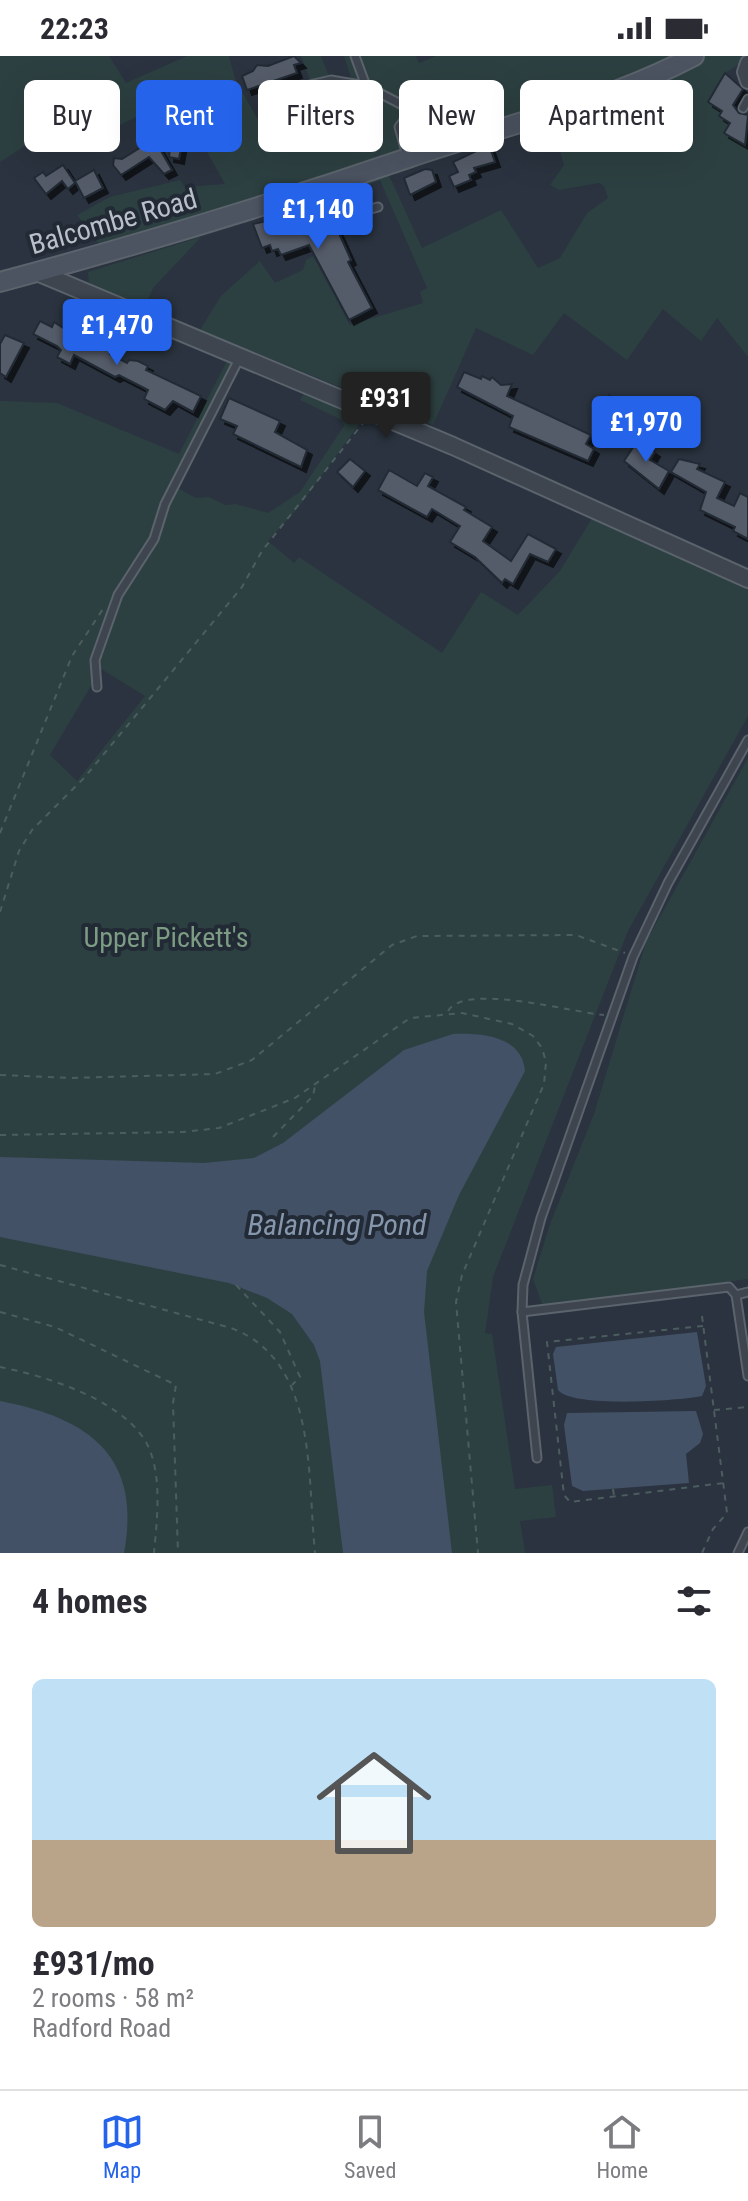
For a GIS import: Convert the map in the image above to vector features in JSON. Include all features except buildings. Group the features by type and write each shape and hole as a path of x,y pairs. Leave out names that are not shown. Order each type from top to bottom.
{"main road":[{"name":"Balcombe Road","path":"504,128 619,92 694,56"},
{"name":"Balcombe Road","path":"0,282 327,188 428,152"}],"street":[{"path":"748,63 745,72 748,81"},
{"path":"76,291 77,262"},
{"path":"37,272 553,489 748,579"}],"lane":[{"path":"355,56 364,80"},
{"path":"743,108 748,99"},
{"path":"406,152 408,158"},
{"path":"327,188 337,207 348,215 378,207"},
{"path":"97,687 95,660 118,595 154,539 165,504 240,357"},
{"path":"537,1458 522,1312 523,1285 541,1218 633,957 668,883 748,740"},
{"path":"522,1312 725,1287 736,1295 748,1376"},
{"path":"736,1295 748,1292"},
{"path":"738,1553 748,1532"}],"path":[{"path":"0,912 19,851 32,830 84,778 242,587 262,551 316,488 371,412"},
{"path":"0,833 72,656 103,609"},
{"path":"0,1075 69,1078 228,1072 252,1060 383,951 399,941 417,936 576,935 633,957"},
{"path":"448,1013 456,1004 509,1000 613,1015"},
{"path":"0,1135 204,1130 268,1111 315,1085 401,1023 425,1014 483,1015 520,1027 538,1042 546,1062 536,1110 457,1289 460,1375 478,1553"},
{"path":"273,1137 313,1096 315,1085"},
{"path":"0,1265 238,1331 269,1352 291,1385 302,1420 315,1553"},
{"path":"236,1285 285,1339 300,1377 291,1385"},
{"path":"0,1312 55,1327 176,1385 173,1403 178,1553"},
{"path":"702,1316 727,1513 713,1529 702,1553"},
{"path":"703,1326 546,1343 565,1499 570,1502 724,1483"},
{"path":"0,1367 77,1391 112,1410 136,1429 149,1449 154,1466 154,1553"},
{"path":"714,1410 748,1407"},
{"path":"613,1489 614,1497"}],"green space":[{"path":"0,56 109,56 126,83 187,56 229,56 236,80 136,80 136,117 120,125 120,80 24,80 24,147 0,162"},
{"path":"301,56 321,56 330,80 310,80"},
{"path":"344,56 416,56 419,63 436,56 678,56 680,71 703,56 743,56 744,61 725,73 708,102 722,111 719,116 730,123 724,134 748,148 748,357 717,318 701,341 663,309 627,360 564,313 533,355 476,328 433,425 200,330 221,296 260,261 275,283 303,270 306,260 313,256 350,325 423,303 420,292 427,288 380,180 355,190 361,205 345,205 338,191 388,173 422,248 501,210 538,268 560,258 587,213 608,198 604,186 599,183 559,190 550,185 564,165 560,152 693,152 693,80 520,80 520,114 504,119 504,80 399,80 399,152 279,193 100,245 77,215 110,197 180,180 185,187 225,184 207,152 242,152 242,91 258,118 258,152 383,152 383,80 352,80"},
{"path":"201,237 153,288 145,306 89,283 88,272"},
{"name":"Upper Pickett's","path":"228,359 235,362 172,485 196,498 209,497 225,505 236,504 268,513 300,492 344,426 342,420 300,400 306,391 365,416 298,508 268,541 294,563 299,557 442,653 481,592 518,615 560,571 594,515 748,586 748,716 628,931 493,1277 485,1333 492,1334 515,1489 552,1485 556,1517 520,1521 525,1553 0,1553 0,401 57,403 179,454","holes":["101,669 145,696 77,781 50,755"]},
{"path":"748,758 748,1279 543,1306 533,1279 550,1224 594,1114 646,942"}],"water":[{"name":"Balancing Pond","path":"453,1034 488,1036 509,1044 517,1050 525,1071 459,1195 427,1271 424,1312 452,1553 343,1553 320,1361 314,1345 292,1314 267,1298 229,1283 0,1237 0,1157 204,1163 254,1158 283,1143 404,1050"},
{"path":"697,1332 706,1386 702,1396 671,1400 603,1401 567,1396 558,1390 553,1354 556,1347"},
{"path":"0,1401 59,1418 83,1431 102,1447 116,1466 125,1490 127,1519 124,1553 0,1553"},
{"path":"696,1411 703,1434 700,1443 686,1454 689,1483 583,1491 572,1486 564,1425 567,1413"}]}
